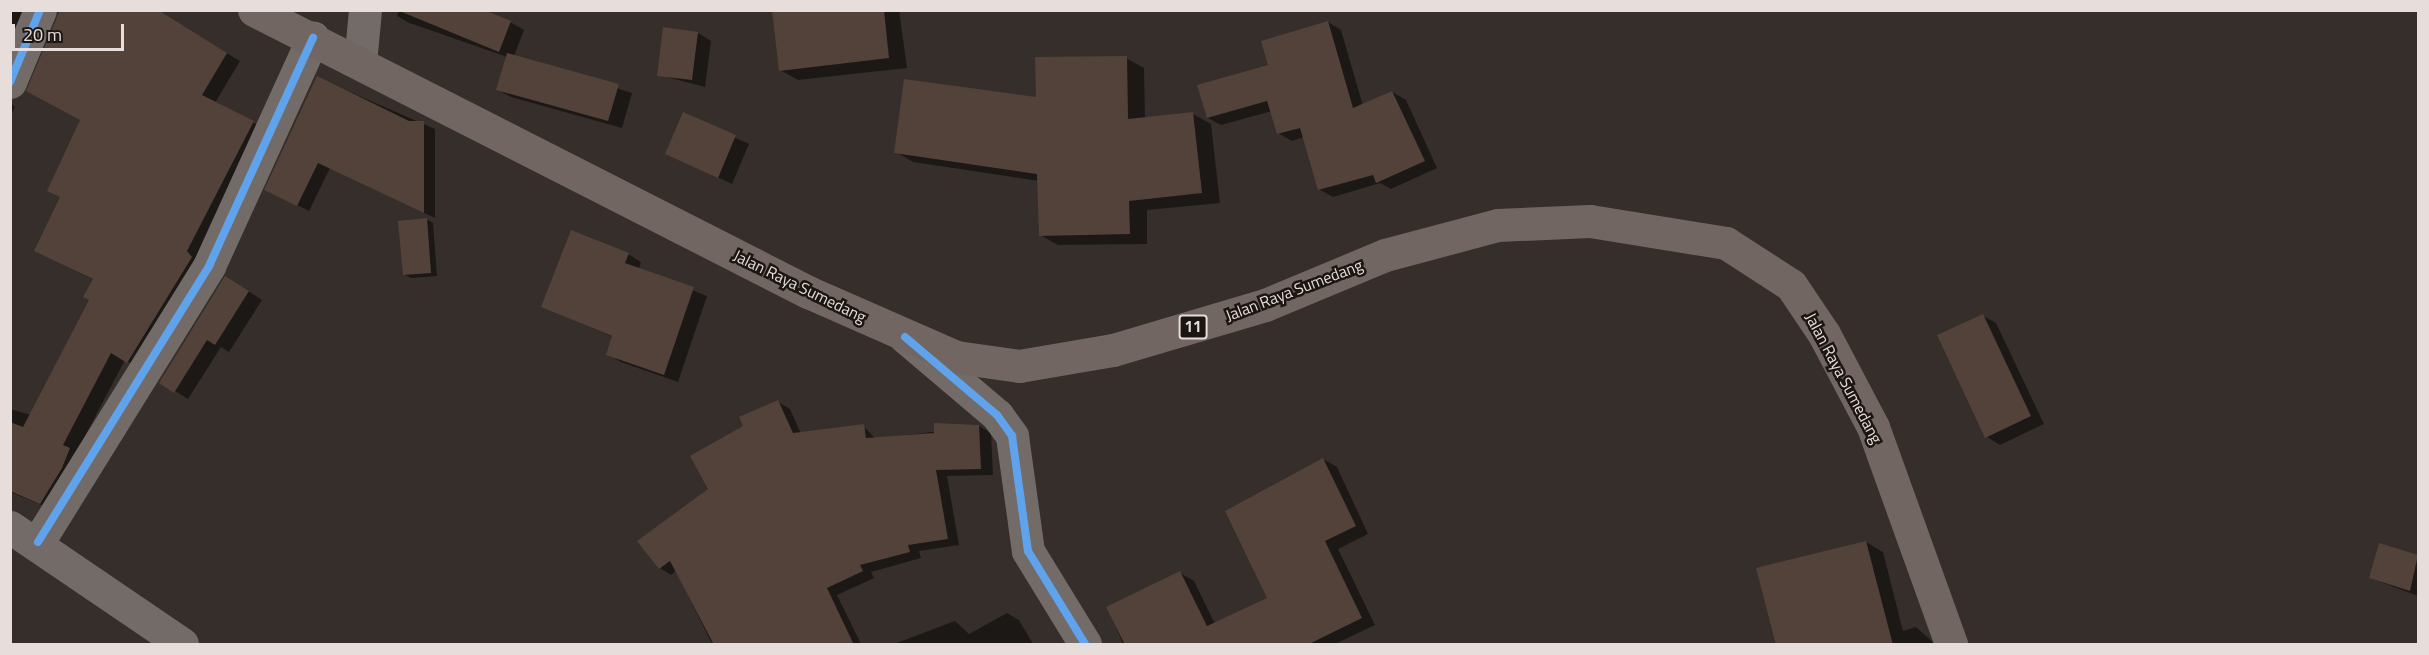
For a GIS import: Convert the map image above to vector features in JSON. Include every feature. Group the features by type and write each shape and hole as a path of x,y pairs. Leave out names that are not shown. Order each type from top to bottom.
{"highway":[{"name":"Jalan Raya Sumedang","path":"254,10 905,337 956,357 1019,366 1057,363 1264,305 1385,255 1459,232 1542,219 1659,228 1726,243 1791,285 1824,334 1874,427 1951,645"}],"street":[{"path":"10,82 40,10"},
{"path":"360,63 365,10"},
{"path":"182,645 24,534 209,266 313,38"},
{"path":"905,337 996,415 1012,436 1028,551 1085,645"}],"building":[{"path":"60,10 158,10 227,53 202,95 254,121 187,251 192,257 127,363 111,353 63,445 70,448 62,468 40,504 10,491 10,422 23,427 89,300 83,297 93,279 34,251 60,197 47,191 80,120 26,91"},
{"path":"397,10 484,10 511,21 499,52"},
{"path":"772,10 884,10 889,58 779,71"},
{"path":"1328,21 1353,108 1392,91 1425,161 1376,183 1373,175 1318,190 1300,128 1277,134 1267,101 1207,118 1197,85 1268,65 1261,41"},
{"path":"663,27 698,32 692,80 657,76"},
{"path":"507,53 619,84 608,121 496,90"},
{"path":"1127,56 1128,119 1193,112 1202,193 1129,201 1130,234 1039,236 1037,174 894,153 904,79 1036,97 1035,57"},
{"path":"317,76 409,121 424,121 424,213 318,163 297,206 264,190"},
{"path":"683,112 736,135 718,178 665,154"},
{"path":"427,218 431,273 403,275 398,221"},
{"path":"571,230 629,253 625,263 694,287 664,375 606,355 612,336 541,307"},
{"path":"225,276 249,291 215,345 207,340 174,393 159,383"},
{"path":"1983,314 2031,416 1985,438 1937,335"},
{"path":"778,400 793,433 864,424 866,438 934,433 934,423 979,425 981,469 936,470 948,539 908,545 910,552 860,565 863,571 827,588 854,645 714,645 670,561 659,569 637,541 708,489 690,456 743,426 739,417"},
{"path":"1323,458 1356,526 1325,541 1362,618 1307,645 1125,645 1106,607 1180,571 1207,626 1267,598 1225,511"},
{"path":"1866,541 1893,645 1776,645 1756,568"},
{"path":"2379,543 2418,555 2410,591 2369,578"}],"cycle path":[{"path":"10,82 40,10"},
{"path":"38,542 209,266 313,38"},
{"path":"905,337 997,415 1012,436 1028,551 1085,644"}]}
